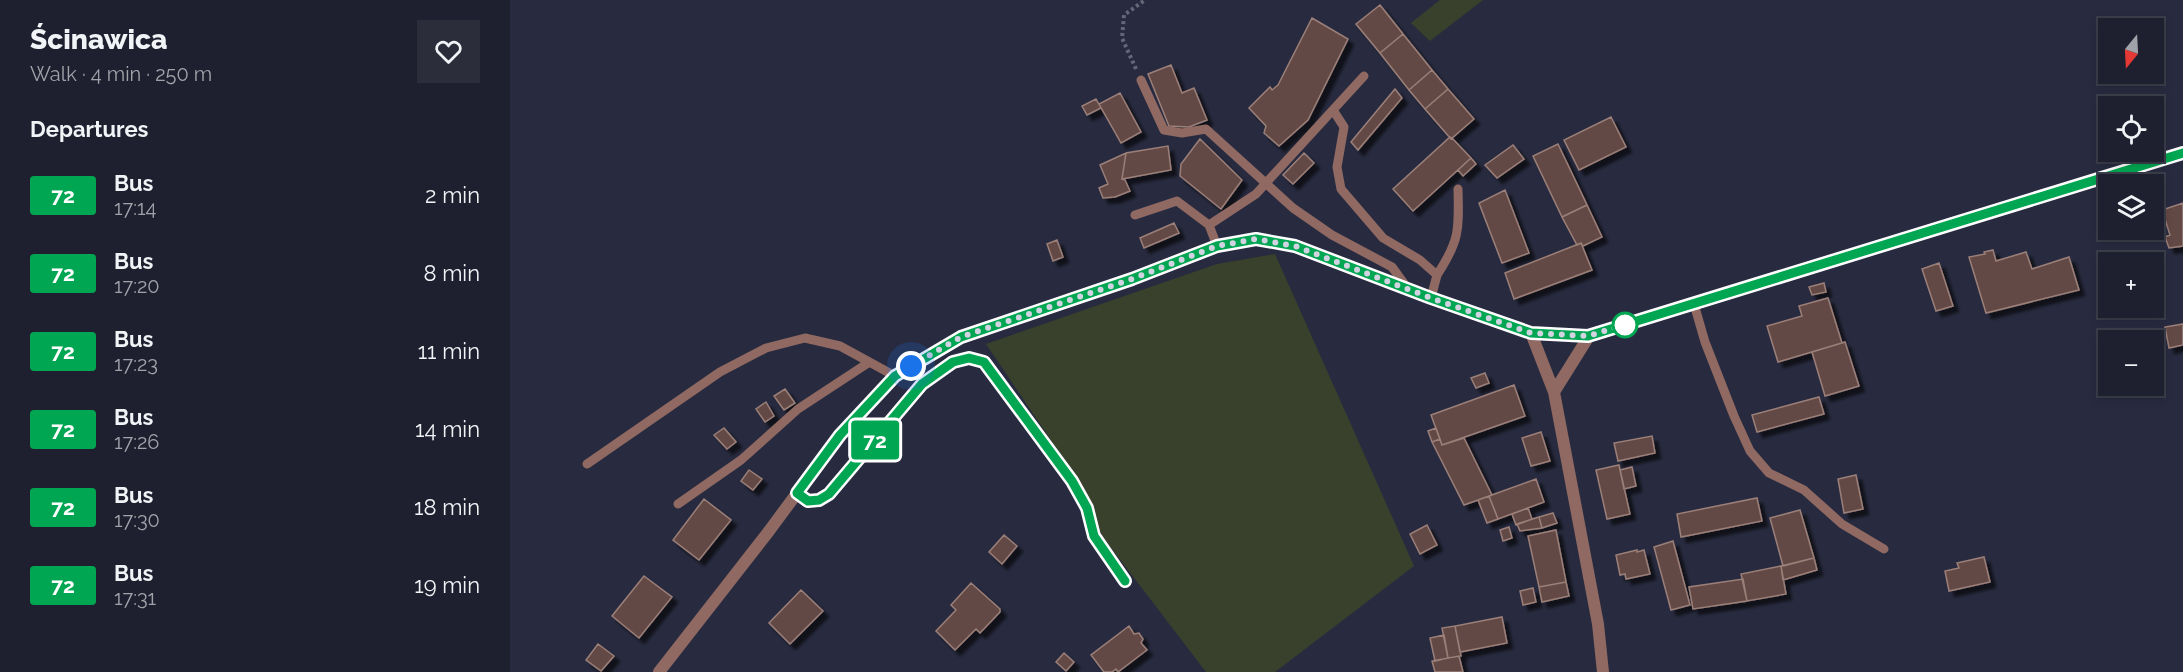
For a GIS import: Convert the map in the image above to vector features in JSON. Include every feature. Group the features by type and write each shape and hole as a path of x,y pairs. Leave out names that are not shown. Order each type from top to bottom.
{"street":[{"path":"659,672 840,435 895,376 961,337 1132,279 1217,246 1256,239 1295,246 1408,290 1531,333 1588,336 2183,153"},
{"path":"1531,333 1554,392 1598,624 1603,672"},
{"path":"1554,392 1588,336"}],"lane":[{"path":"1209,225 1256,194 1364,76"},
{"path":"1141,80 1164,130 1182,133 1206,129 1293,208 1332,235 1392,267 1408,290"},
{"path":"1333,110 1344,127 1336,168 1341,189 1383,238 1420,260 1437,275"},
{"path":"1431,298 1437,275 1452,253 1459,227 1458,189"},
{"path":"1136,215 1177,201 1209,225 1217,246"},
{"path":"1694,304 1709,352 1750,451 1769,473 1804,490 1842,524 1884,549"},
{"path":"587,465 720,372 766,348 805,338 840,346 895,376"},
{"path":"797,493 808,501 819,500 829,494 922,384 953,362 969,358 984,362 1072,481 1087,508 1094,536 1125,581"},
{"path":"678,504 741,460 798,409 868,363"}],"path":[{"path":"1141,80 1122,38 1124,15 1145,0"}],"green space":[{"path":"1440,0 1483,0 1430,41 1411,23"},
{"path":"1275,254 1414,566 1275,672 1206,672 1102,536 1086,492 986,344 1217,264"}],"building":[{"path":"1380,5 1403,34 1380,53 1356,24"},
{"path":"1312,18 1348,39 1308,120 1279,146 1264,133 1266,126 1249,108 1270,87 1272,90 1278,85"},
{"path":"1403,34 1432,70 1409,90 1380,53"},
{"path":"1171,65 1182,93 1194,88 1207,120 1189,127 1169,126 1148,74"},
{"path":"1432,70 1448,89 1425,109 1409,90"},
{"path":"1395,89 1402,98 1358,150 1351,142"},
{"path":"1448,89 1474,119 1451,139 1425,109"},
{"path":"1120,93 1141,132 1121,143 1099,104"},
{"path":"1096,99 1101,108 1087,115 1082,106"},
{"path":"1611,117 1626,147 1579,170 1564,140"},
{"path":"1450,137 1471,158 1413,211 1393,189"},
{"path":"1200,139 1242,180 1221,209 1180,176 1181,164"},
{"path":"1558,144 1587,205 1562,217 1533,156"},
{"path":"1513,145 1524,159 1497,178 1485,165"},
{"path":"1168,146 1171,170 1122,179 1126,153"},
{"path":"1126,153 1122,179 1125,180 1130,191 1115,197 1103,198 1099,188 1108,184 1100,165"},
{"path":"1304,153 1314,163 1293,184 1283,175"},
{"path":"1471,158 1476,164 1463,176 1458,170"},
{"path":"1505,190 1529,253 1502,263 1479,203"},
{"path":"2183,203 2183,246 2169,248 2165,237 2170,235 2164,209"},
{"path":"1587,205 1602,237 1583,246 1581,243 1577,245 1562,217"},
{"path":"1174,223 1179,233 1144,248 1140,238"},
{"path":"1057,240 1063,257 1053,261 1047,244"},
{"path":"1581,243 1592,270 1514,299 1505,273"},
{"path":"1993,250 1996,261 2026,252 2032,269 2069,257 2079,290 1986,313 1969,257"},
{"path":"1939,263 1953,306 1936,311 1922,269"},
{"path":"1824,283 1826,292 1812,295 1809,287"},
{"path":"1828,298 1842,343 1778,362 1767,326 1802,316 1799,306"},
{"path":"2183,324 2183,345 2169,348 2165,327"},
{"path":"1845,342 1859,386 1825,396 1812,352"},
{"path":"1485,373 1489,383 1476,388 1471,378"},
{"path":"1514,385 1525,416 1442,445 1431,415"},
{"path":"785,389 795,403 784,410 774,396"},
{"path":"1819,397 1824,414 1757,432 1752,415"},
{"path":"766,402 774,416 765,422 756,409"},
{"path":"724,428 736,442 727,449 714,435"},
{"path":"1436,428 1440,439 1432,442 1428,431"},
{"path":"1541,432 1550,461 1531,466 1522,438"},
{"path":"1652,436 1655,453 1618,461 1614,443"},
{"path":"1464,438 1492,495 1464,505 1432,442 1440,439 1442,445"},
{"path":"1619,465 1630,514 1607,519 1596,470"},
{"path":"1632,467 1636,486 1624,489 1620,470"},
{"path":"749,470 762,479 753,490 741,481"},
{"path":"1856,475 1863,509 1844,513 1838,479"},
{"path":"1536,479 1544,502 1498,519 1489,496"},
{"path":"1489,496 1498,519 1487,523 1478,500"},
{"path":"1757,498 1762,521 1681,537 1677,514"},
{"path":"704,499 731,520 699,560 673,540"},
{"path":"1528,508 1532,519 1516,525 1512,514"},
{"path":"1800,510 1814,558 1783,566 1770,518"},
{"path":"1553,513 1557,523 1542,528 1539,517"},
{"path":"1539,517 1542,528 1520,531 1517,524"},
{"path":"1427,525 1437,545 1420,554 1410,534"},
{"path":"1509,527 1512,538 1503,541 1500,530"},
{"path":"1556,530 1566,582 1539,587 1528,536"},
{"path":"1004,535 1017,546 1002,564 989,552"},
{"path":"1673,541 1690,605 1671,610 1654,547"},
{"path":"1637,550 1637,552 1644,550 1650,574 1626,579 1625,574 1620,575 1616,555"},
{"path":"1984,557 1990,582 1949,591 1945,571 1959,568 1957,563"},
{"path":"1814,558 1817,570 1783,580 1781,566"},
{"path":"1781,566 1786,594 1747,601 1741,574"},
{"path":"644,576 672,597 639,638 612,616"},
{"path":"1743,579 1747,601 1693,609 1689,587"},
{"path":"1566,582 1569,596 1542,602 1539,587"},
{"path":"971,583 1000,609 1000,612 980,633 976,629 955,650 936,631 956,610 951,605"},
{"path":"1533,588 1536,602 1523,605 1520,591"},
{"path":"801,590 823,611 790,644 769,623"},
{"path":"1502,617 1507,643 1460,652 1455,626"},
{"path":"1129,626 1134,634 1139,633 1143,639 1141,643 1147,650 1118,672 1116,669 1112,672 1104,672 1091,655"},
{"path":"1455,626 1461,656 1448,658 1442,628"},
{"path":"1444,635 1448,658 1435,661 1430,638"},
{"path":"598,644 614,656 601,671 586,660"},
{"path":"1064,653 1074,662 1066,671 1056,662"},
{"path":"1459,656 1463,672 1435,672 1432,661"}],"bus line":[{"name":"72","path":"1125,581 1094,536 1087,508 1072,481 1018,412 984,362 969,358 953,362 922,384 829,494 819,500 808,501 797,493 840,435 895,376 961,337 1132,279 1217,246 1256,239 1295,246 1531,333 1588,336 2183,153"}],"route":[{"path":"911,366 961,337 1132,279 1217,246 1256,239 1295,246 1531,333 1588,336 1631,323 1625,325"}]}
